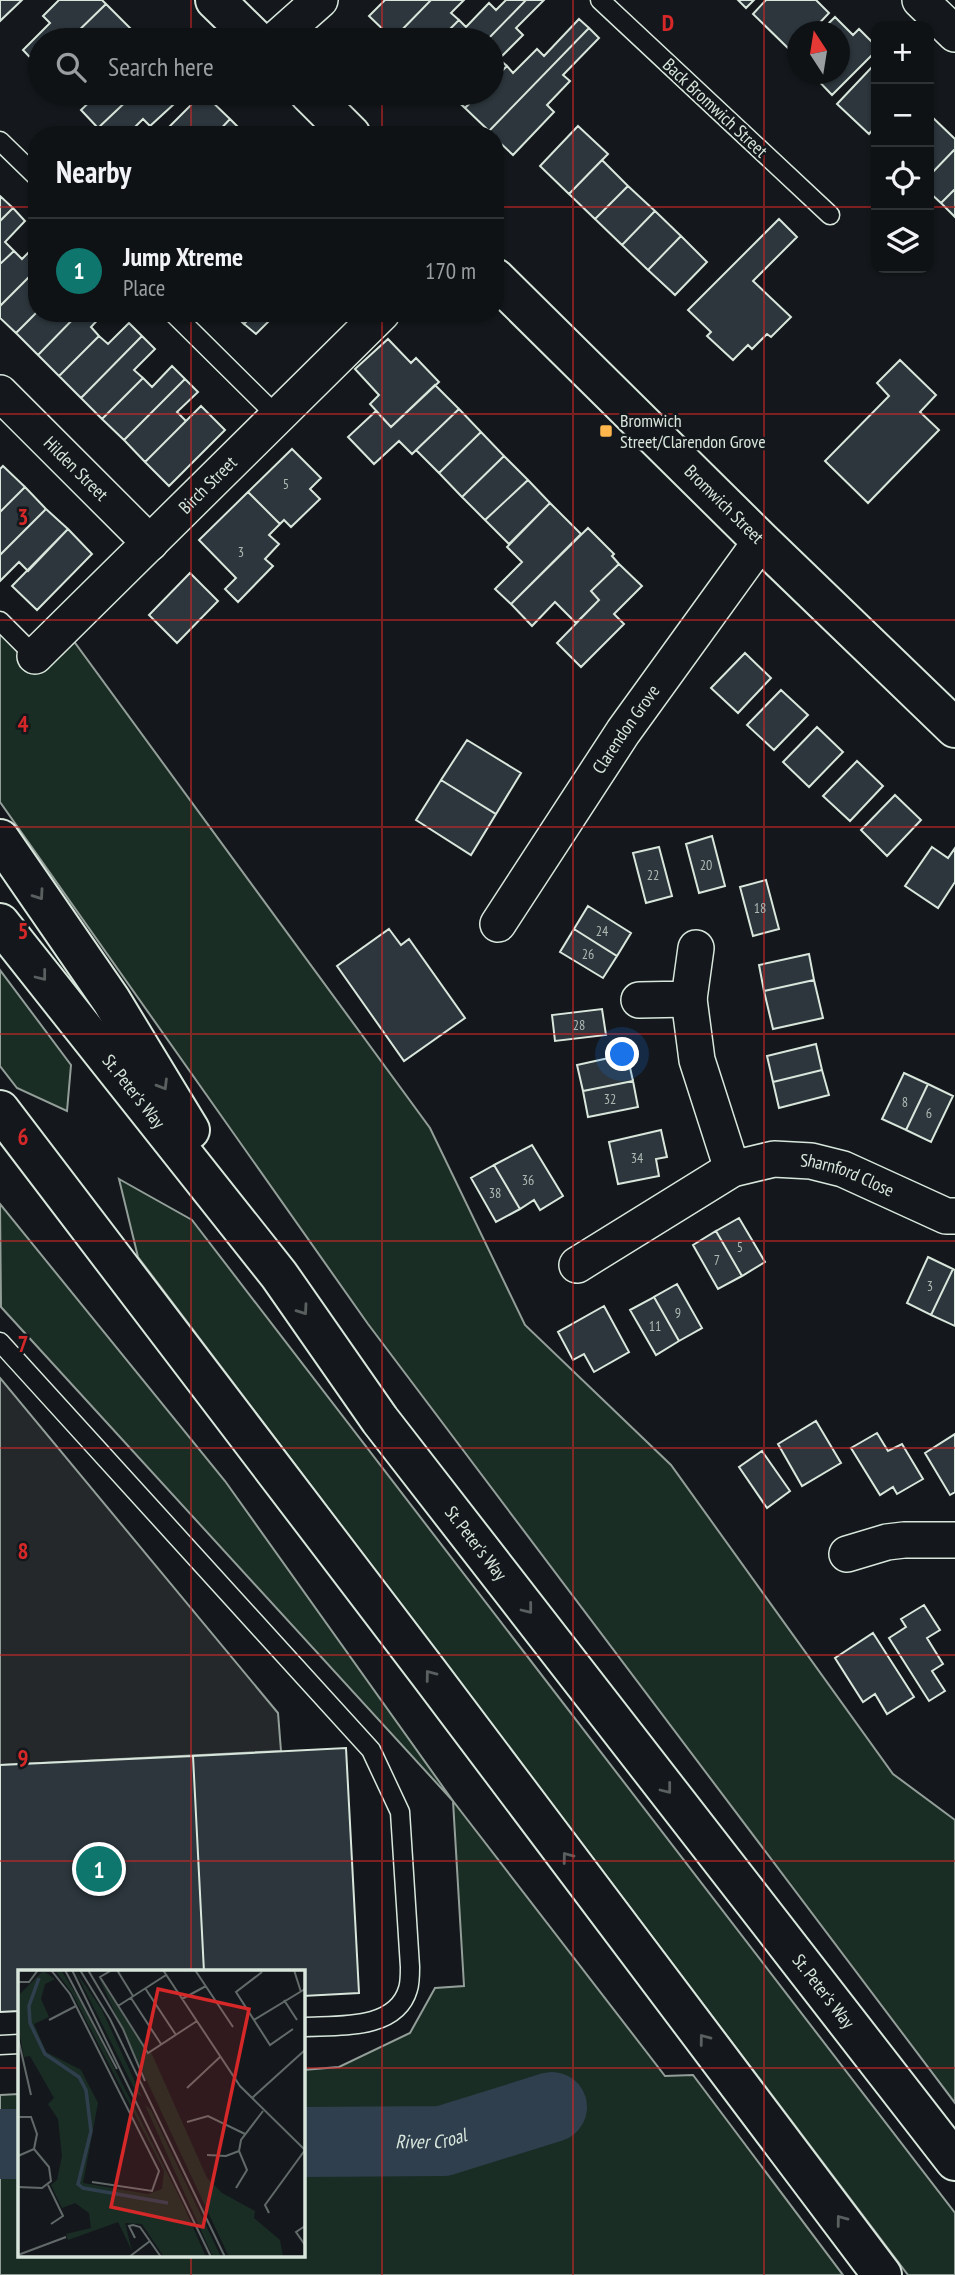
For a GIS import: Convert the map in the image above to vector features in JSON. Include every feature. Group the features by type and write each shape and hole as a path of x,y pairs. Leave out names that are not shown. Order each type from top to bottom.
{"main road":[{"path":"215,0 244,28"},
{"path":"321,105 342,126"},
{"name":"Bromwich Street","path":"504,287 955,729"},
{"path":"0,839 111,1000 279,1275"},
{"name":"St. Peter's Way","path":"0,923 279,1275 380,1420 955,2161"},
{"path":"7,1123 419,1661 882,2275"}],"street":[{"path":"288,28 320,0"},
{"path":"920,0 955,34"},
{"name":"Birch Street","path":"35,656 373,322"},
{"name":"Hilden Street","path":"0,393 150,543"},
{"name":"Clarendon Grove","path":"498,924 623,732 761,541"},
{"path":"696,948 689,999 697,1060 732,1169"},
{"path":"639,1000 689,999"},
{"name":"Sharnford Close","path":"578,1265 732,1169 774,1159 811,1161 843,1169 946,1216 955,1216"},
{"path":"847,1554 904,1539 955,1539"}],"lane":[{"name":"Back Bromwich Street","path":"600,0 830,215"},
{"path":"0,141 28,168"},
{"path":"182,322 278,417"},
{"path":"0,621 35,656"},
{"path":"0,1342 371,1750 400,1812 410,1968 408,1991 393,2012 371,2022 304,2027"},
{"path":"0,2045 18,2044"}],"green space":[{"path":"0,632 35,667 70,636 430,1128 525,1325 671,1465 893,1774 955,1820 955,2103 368,1324 0,802"},
{"path":"0,970 71,1065 67,1111 17,1088 0,1066"},
{"path":"119,1179 192,1220 955,2213 955,2275 908,2275 138,1257"},
{"path":"0,1204 225,1481 453,1801 1,1307"},
{"path":"453,1801 665,2076 693,2075 843,2275 0,2275 0,2095 18,2094 18,2258 304,2258 304,2070 339,2067 410,2033 435,1988 464,1986"}],"shaded area":[{"path":"0,1378 278,1713 281,1751 0,1765"}],"building":[{"path":"0,0 22,0 0,21"},
{"path":"59,0 102,0 106,4 81,28 45,28 50,23 43,16"},
{"path":"385,0 431,0 404,28 382,28 369,16"},
{"path":"431,0 464,0 451,13 459,20 451,28 404,28"},
{"path":"506,0 526,0 499,28 451,28 459,20 466,27 489,3 496,10"},
{"path":"526,0 544,0 516,28 523,35 504,54 504,28 499,28"},
{"path":"738,0 754,0 746,8"},
{"path":"766,0 816,0 829,13 821,21 787,21 787,47 753,14"},
{"path":"106,4 130,28 81,28"},
{"path":"579,19 589,28 494,126 484,126 465,108 468,105 504,105 504,69 507,66 513,73 537,49 544,56"},
{"path":"589,28 599,38 563,75 570,81 547,105 554,112 513,155 504,146 504,126 494,126"},
{"path":"859,29 871,41 871,56 850,77 850,32 853,35"},
{"path":"871,68 869,134 837,104"},
{"path":"822,84 843,84 832,95"},
{"path":"86,105 122,105 100,126 96,126 81,110"},
{"path":"122,105 173,105 150,126 143,119 136,126 100,126"},
{"path":"191,105 215,105 230,119 223,126 170,126"},
{"path":"230,119 237,126 223,126"},
{"path":"934,119 955,139 955,149 934,171"},
{"path":"578,126 608,154 569,194 540,166"},
{"path":"955,149 955,189 941,203 934,197 934,171"},
{"path":"602,160 628,186 595,219 569,194"},
{"path":"628,186 655,211 622,245 595,219"},
{"path":"955,189 955,217 941,203"},
{"path":"0,196 13,208 0,221"},
{"path":"13,208 25,221 5,242 14,251 0,264 0,221"},
{"path":"655,211 681,236 648,270 622,245"},
{"path":"779,219 797,237 753,281 791,317 771,337 767,334 752,349 748,345 733,360 707,336 711,332 688,310"},
{"path":"681,236 707,262 675,295 648,270"},
{"path":"14,251 22,259 28,253 28,278 0,306 0,264"},
{"path":"28,278 28,321 16,333 0,318 0,306"},
{"path":"28,321 70,322 38,355 16,333"},
{"path":"70,322 96,322 91,327 99,336 59,376 38,355"},
{"path":"246,322 268,322 256,334 244,324"},
{"path":"129,323 142,336 81,398 59,376 99,336 108,344"},
{"path":"142,336 155,349 134,370 143,378 102,419 81,398"},
{"path":"388,339 411,363 416,358 439,382 391,427 370,404 379,395 355,369"},
{"path":"900,360 936,395 920,412 939,430 868,503 825,461 889,396 877,383"},
{"path":"172,366 185,379 124,440 102,419 143,378 152,387"},
{"path":"185,379 198,392 177,412 186,421 145,462 124,440"},
{"path":"435,385 459,409 412,454 399,441 374,464 348,437 376,411 391,427"},
{"path":"201,406 225,430 169,486 145,462"},
{"path":"459,409 481,432 439,473 416,450"},
{"path":"481,432 504,456 462,497 439,473"},
{"path":"292,449 321,478 310,489 320,499 291,527 284,520 280,524 248,492"},
{"path":"504,456 528,480 485,520 462,497"},
{"path":"3,466 25,487 0,512 0,469"},
{"path":"528,480 550,503 509,544 485,520"},
{"path":"25,487 46,509 0,555 0,512"},
{"path":"248,492 280,524 269,535 279,544 265,559 273,566 238,602 225,589 236,578 199,540"},
{"path":"550,503 581,534 511,604 495,589 522,562 507,547"},
{"path":"46,509 68,529 28,571 19,562 0,581 0,555"},
{"path":"588,528 614,554 612,556 619,564 591,591 599,600 576,623 555,602 532,626 511,604"},
{"path":"68,529 92,554 37,610 12,586"},
{"path":"619,564 642,586 614,614 624,624 581,667 557,643 599,600 591,591"},
{"path":"190,573 218,601 177,643 149,615"},
{"path":"745,653 771,678 738,713 711,688"},
{"path":"781,690 808,715 774,750 747,725"},
{"path":"817,727 843,752 809,787 783,762"},
{"path":"467,740 521,773 496,814 441,780"},
{"path":"857,761 883,786 850,821 823,796"},
{"path":"441,780 496,814 471,855 416,820"},
{"path":"895,795 921,820 887,856 861,830"},
{"path":"712,836 725,886 699,893 686,844"},
{"path":"659,847 672,896 646,903 633,853"},
{"path":"932,847 948,858 955,848 955,882 938,908 905,886"},
{"path":"766,880 779,929 753,936 740,887"},
{"path":"588,906 631,933 617,956 574,929"},
{"path":"389,929 401,945 409,939 465,1018 404,1061 337,966"},
{"path":"574,929 617,956 603,978 560,952"},
{"path":"809,954 814,980 764,991 759,965"},
{"path":"814,980 823,1018 773,1029 764,991"},
{"path":"602,1009 606,1035 555,1041 552,1015"},
{"path":"816,1044 822,1070 773,1082 767,1056"},
{"path":"627,1054 633,1081 583,1091 577,1065"},
{"path":"822,1070 829,1095 779,1108 773,1082"},
{"path":"904,1073 928,1084 906,1130 882,1119"},
{"path":"633,1081 638,1107 588,1117 583,1091"},
{"path":"928,1084 953,1096 931,1142 906,1130"},
{"path":"661,1130 667,1157 656,1159 659,1176 618,1184 609,1142"},
{"path":"532,1145 563,1196 540,1210 534,1200 520,1209 494,1165"},
{"path":"494,1165 520,1209 496,1222 471,1178"},
{"path":"739,1218 765,1262 742,1276 716,1231"},
{"path":"716,1231 742,1276 718,1289 693,1245"},
{"path":"928,1257 953,1269 931,1315 907,1303"},
{"path":"953,1269 955,1270 955,1326 931,1315"},
{"path":"677,1284 702,1328 679,1341 654,1297"},
{"path":"654,1297 679,1341 656,1355 630,1310"},
{"path":"604,1306 629,1352 594,1372 584,1354 573,1360 558,1332"},
{"path":"816,1421 841,1463 802,1486 778,1444"},
{"path":"877,1433 888,1451 902,1444 923,1479 897,1494 893,1487 880,1495 851,1448"},
{"path":"955,1434 955,1492 950,1495 925,1453"},
{"path":"762,1451 790,1491 767,1508 739,1467"},
{"path":"924,1605 940,1630 927,1638 943,1664 932,1671 945,1691 929,1701 889,1638 906,1627 901,1619"},
{"path":"873,1633 914,1697 887,1714 875,1694 863,1702 835,1658"},
{"path":"346,1748 359,1993 304,1996 304,1970 204,1970 193,1756"},
{"path":"193,1756 204,1970 18,1970 18,2011 0,2012 0,1765"}],"waterway":[{"name":"River Croal","path":"304,2142 443,2141 552,2107"},
{"name":"River Croal","path":"0,2144 18,2144"}],"place":[{"name":"Bromwich Street/Clarendon Grove","path":"606,431"},
{"name":"Jump Xtreme","path":"99,1869"}]}
